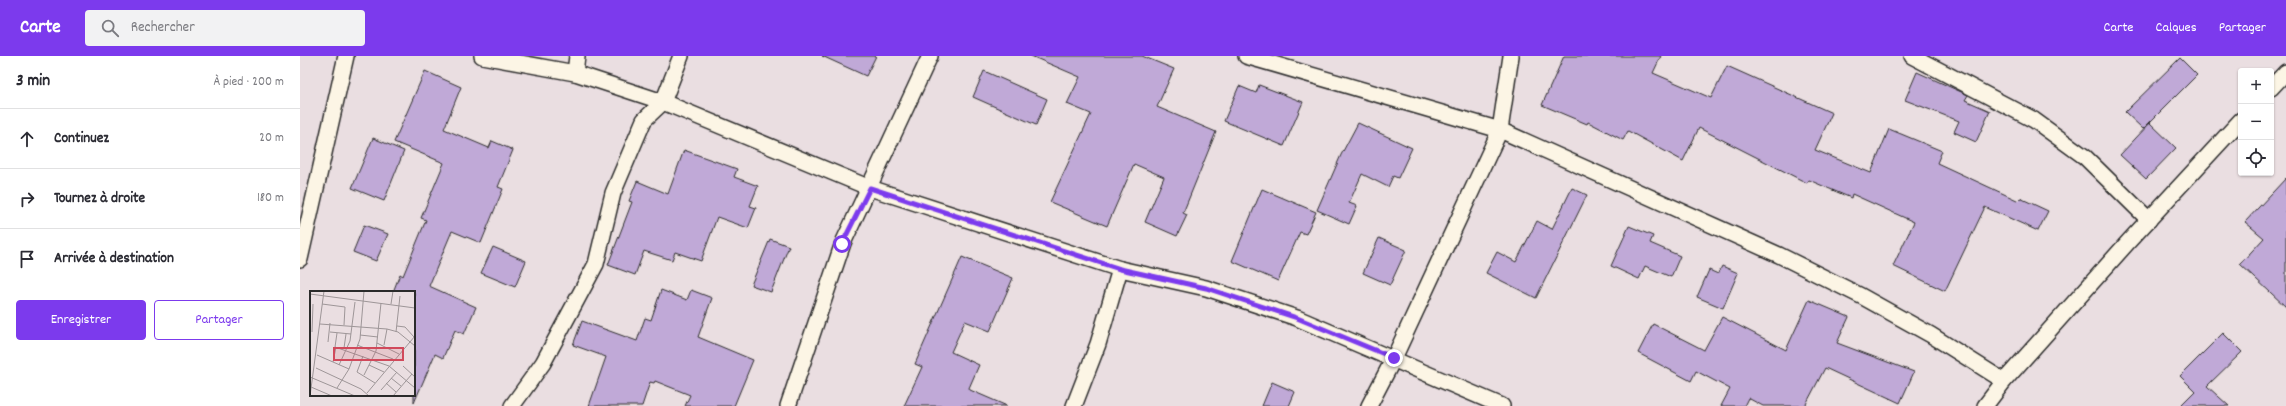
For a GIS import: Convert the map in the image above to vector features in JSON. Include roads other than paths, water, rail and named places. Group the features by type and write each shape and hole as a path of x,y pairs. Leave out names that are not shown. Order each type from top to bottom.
{"street":[{"path":"300,259 346,56"},
{"path":"482,56 575,73 663,102 870,188 1120,269 1206,288 1297,318 1394,358 1502,406"},
{"path":"575,73 577,56"},
{"path":"512,406 543,363 596,264 616,186 644,120 663,102 681,56"},
{"path":"788,406 842,244 870,188 930,56"},
{"path":"1246,56 1500,130 1779,256 1925,332 2004,381"},
{"path":"1369,406 1394,358 1500,130 1511,56"},
{"path":"1912,56 2034,120 2085,157 2149,220"},
{"path":"2274,85 2286,72"},
{"path":"1985,406 2004,381 2238,123"},
{"path":"1074,406 1098,344 1120,269"}]}
